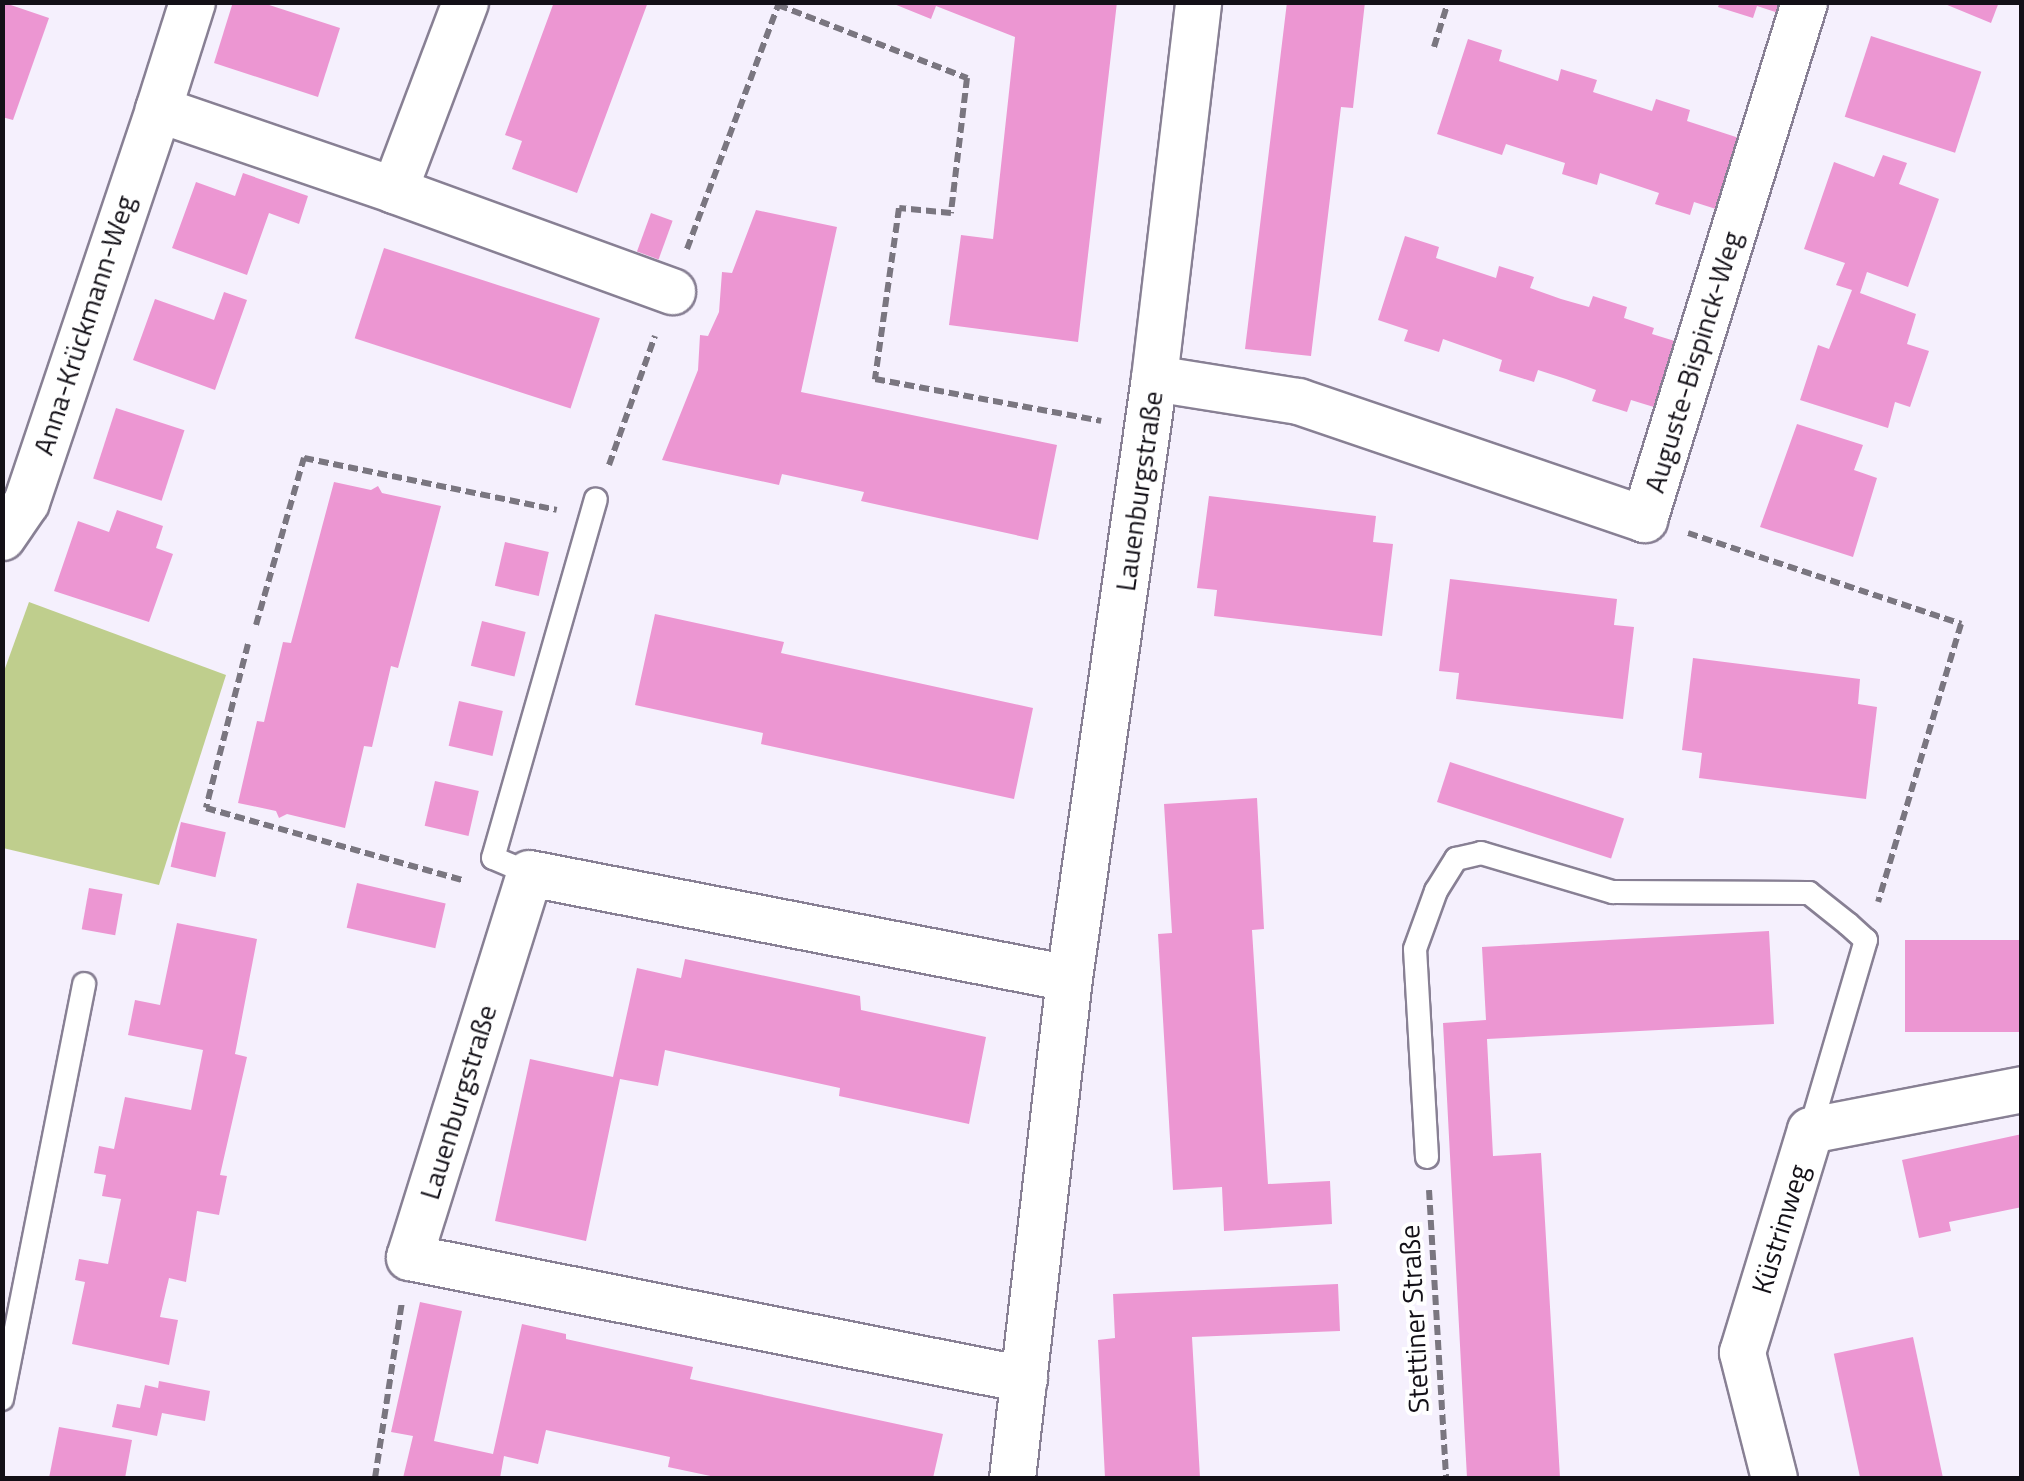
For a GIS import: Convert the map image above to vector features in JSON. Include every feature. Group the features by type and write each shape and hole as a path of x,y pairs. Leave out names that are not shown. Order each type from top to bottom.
{"street":[{"name":"Anna-Krückmann-Weg","path":"2,538 26,502 192,2"},
{"path":"394,190 464,2"},
{"name":"Lauenburgstraße","path":"1012,1478 1068,978 1154,378 1198,2"},
{"name":"Auguste-Bispinck-Weg","path":"1154,378 1298,401 1644,519 1804,2"},
{"path":"158,109 672,291"},
{"path":"526,886 1068,978"},
{"name":"Lauenburgstraße","path":"409,1257 526,886"},
{"name":"Küstrinweg","path":"1774,1478 1742,1352 1810,1130 2022,1088"},
{"path":"409,1257 1024,1379"}],"lane":[{"path":"526,886 493,858 594,508"},
{"path":"1426,1156 1415,949 1436,891 1456,859 1481,853 1613,892 1808,893 1866,940 1810,1130"},
{"path":"2,1399 84,984"}],"path":[{"path":"1434,47 1448,2"},
{"path":"778,6 966,78 950,213 900,208 874,379 1147,430"},
{"path":"256,624 304,458 594,508"},
{"path":"1644,519 1961,624 1866,940"},
{"path":"248,644 206,808 526,886"},
{"name":"Stettiner Straße","path":"1426,1156 1446,1478"},
{"path":"375,1478 409,1257"}],"green space":[{"path":"29,602 226,675 159,885 3,848 3,674"}],"building":[{"path":"2,2 49,18 13,120 2,117"},
{"path":"233,2 260,2 340,28 318,97 214,63"},
{"path":"554,2 648,2 577,193 512,169 522,141 505,135"},
{"path":"889,2 1117,2 1078,342 949,325 961,235 993,239 1015,37 936,6 931,19"},
{"path":"1287,2 1365,2 1353,108 1341,107 1311,356 1245,349"},
{"path":"1720,2 1789,2 1785,15 1757,6 1753,18 1718,7"},
{"path":"1940,2 1999,2 1991,23"},
{"path":"1871,36 1981,72 1955,153 1845,117"},
{"path":"1468,39 1502,50 1499,61 1558,81 1561,69 1597,80 1593,92 1652,111 1656,99 1690,110 1687,121 1742,139 1719,210 1694,202 1690,215 1655,204 1659,193 1600,173 1597,185 1562,174 1565,163 1506,144 1502,155 1437,134"},
{"path":"1883,155 1907,163 1899,184 1939,199 1908,287 1867,272 1860,293 1916,314 1907,344 1929,351 1910,407 1895,402 1888,428 1800,400 1818,345 1829,349 1852,290 1836,285 1845,263 1804,249 1834,162 1874,177"},
{"path":"243,173 308,196 299,224 269,213 247,275 172,248 196,182 235,196"},
{"path":"756,210 837,227 801,392 1057,445 1038,540 861,501 864,492 782,474 779,485 662,460 698,370 700,335 708,336 719,312 722,272 732,273"},
{"path":"651,213 673,221 659,259 637,252"},
{"path":"1405,236 1439,247 1436,258 1496,278 1499,266 1534,277 1530,288 1561,299 1589,307 1593,296 1627,307 1624,318 1654,328 1652,334 1678,342 1657,408 1631,400 1627,412 1592,401 1596,390 1538,370 1534,382 1499,371 1502,360 1443,339 1439,352 1404,341 1408,330 1378,320"},
{"path":"384,248 600,318 571,408 355,338"},
{"path":"224,292 247,300 215,390 133,360 155,299 214,320"},
{"path":"116,408 184,430 162,501 93,478"},
{"path":"1797,424 1863,445 1854,470 1877,478 1853,557 1760,527"},
{"path":"334,482 371,490 378,486 382,493 441,506 398,668 391,666 372,747 364,746 345,828 287,814 279,818 276,811 238,803 257,721 264,722 283,642 291,643"},
{"path":"1209,496 1376,516 1373,542 1393,544 1382,636 1214,616 1217,590 1197,588"},
{"path":"117,510 163,526 156,548 173,554 149,622 54,591 78,521 109,532"},
{"path":"505,542 549,552 539,596 495,586"},
{"path":"1450,579 1617,599 1614,625 1634,627 1623,719 1456,699 1459,673 1439,671"},
{"path":"655,614 784,642 781,653 1033,708 1014,799 761,744 763,733 635,705"},
{"path":"482,621 526,632 515,677 471,666"},
{"path":"1693,658 1860,679 1858,704 1877,707 1866,799 1699,778 1702,753 1682,750"},
{"path":"459,701 503,711 492,756 449,746"},
{"path":"1450,762 1624,819 1611,858 1437,802"},
{"path":"435,781 479,791 468,836 425,826"},
{"path":"1257,798 1264,929 1252,930 1268,1184 1330,1181 1332,1224 1224,1231 1222,1187 1173,1190 1158,934 1172,933 1164,804"},
{"path":"181,822 226,832 215,877 171,867"},
{"path":"357,883 446,903 435,948 347,928"},
{"path":"89,888 122,894 115,935 82,929"},
{"path":"177,923 257,939 235,1054 247,1057 220,1175 227,1176 219,1215 197,1211 186,1282 169,1278 160,1317 178,1320 169,1365 72,1344 85,1282 75,1280 79,1259 108,1264 121,1199 102,1196 106,1175 94,1173 99,1146 114,1149 125,1097 191,1110 203,1050 128,1035 135,1000 160,1005"},
{"path":"1769,931 1774,1024 1487,1039 1493,1156 1541,1153 1560,1478 1467,1478 1443,1023 1486,1020 1482,947"},
{"path":"1905,940 2022,940 2022,1032 1905,1032"},
{"path":"685,959 860,996 861,1010 986,1037 969,1124 839,1096 840,1088 665,1050 658,1086 620,1079 586,1241 495,1221 530,1059 613,1077 637,968 681,978"},
{"path":"2022,1134 2022,1207 1949,1222 1951,1231 1919,1238 1902,1160"},
{"path":"1338,1284 1340,1331 1192,1337 1200,1478 1105,1478 1098,1340 1115,1338 1113,1294"},
{"path":"420,1302 462,1311 434,1441 493,1454 522,1324 566,1334 566,1339 693,1367 690,1379 943,1434 933,1478 720,1478 668,1467 670,1457 546,1430 538,1464 504,1456 500,1478 403,1478 413,1436 391,1432"},
{"path":"1913,1337 1943,1478 1860,1478 1834,1354"},
{"path":"159,1381 210,1391 205,1421 162,1413 157,1436 112,1427 117,1404 140,1408 145,1385 158,1388"},
{"path":"59,1427 132,1440 125,1478 49,1478"}]}
